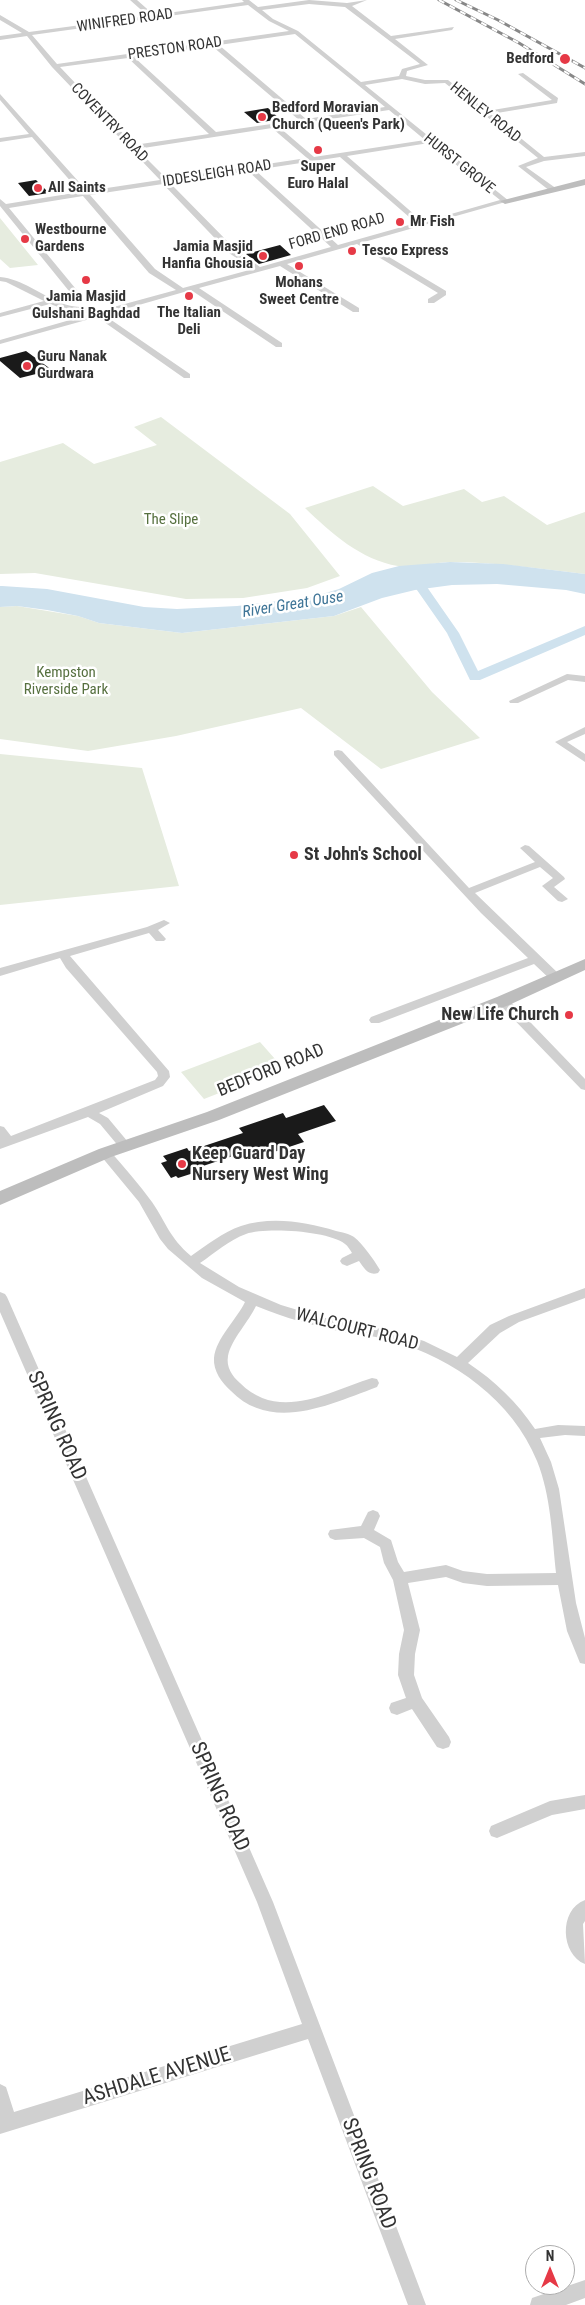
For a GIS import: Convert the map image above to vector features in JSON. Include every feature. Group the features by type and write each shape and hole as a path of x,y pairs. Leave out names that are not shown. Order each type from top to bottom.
{"main road":[{"name":"FORD END ROAD","path":"505,201 585,182"},
{"name":"BEDFORD ROAD","path":"0,1199 105,1153 213,1116 503,1001 585,964"}],"street":[{"path":"133,0 153,17"},
{"path":"257,9 309,2 346,5 364,0"},
{"name":"WINIFRED ROAD","path":"0,38 248,2"},
{"name":"HURST GROVE","path":"248,2 271,20 296,32 505,201"},
{"path":"346,5 425,65 404,70 402,78"},
{"name":"COVENTRY ROAD","path":"0,17 28,34 54,66 134,147 165,182 232,250 260,270"},
{"path":"390,38 452,28"},
{"name":"PRESTON ROAD","path":"54,66 296,32"},
{"path":"214,44 304,121"},
{"path":"130,56 214,134"},
{"path":"484,113 554,102 556,98 521,74"},
{"name":"HENLEY ROAD","path":"359,84 402,78 424,82 446,81 543,159"},
{"path":"0,96 152,270 182,291"},
{"path":"134,147 391,108"},
{"path":"274,126 310,158"},
{"path":"0,140 34,135"},
{"name":"IDDESLEIGH ROAD","path":"2,203 85,194 429,140"},
{"path":"341,154 422,224"},
{"path":"543,159 585,154"},
{"name":"HENLEY ROAD","path":"543,159 521,166 553,189"},
{"path":"250,169 337,248"},
{"name":"FORD END ROAD","path":"0,342 505,201"},
{"path":"2,203 76,294 84,299 88,308"},
{"path":"358,242 443,293 431,301"},
{"path":"282,264 356,310"},
{"path":"0,279 8,280 61,306 88,308 188,376"},
{"path":"193,288 279,345"},
{"path":"0,315 76,294"},
{"path":"514,701 567,677 585,680"},
{"path":"585,730 560,742 585,759"},
{"path":"338,753 363,782 468,892 556,978"},
{"path":"525,848 560,879 547,886 562,899"},
{"path":"468,892 542,863"},
{"path":"0,972 151,929 164,923"},
{"path":"151,929 160,939"},
{"path":"0,1130 4,1143 89,1112 159,1083 164,1077 164,1071 70,965 63,954"},
{"path":"375,1020 536,959"},
{"path":"503,1001 585,1086"},
{"path":"89,1112 104,1120 124,1146"},
{"name":"WALCOURT ROAD","path":"105,1153 149,1207 167,1240 192,1262 220,1282 253,1300 288,1314 400,1338 429,1348 480,1378 514,1410 532,1435 546,1463 555,1506 571,1619 585,1658"},
{"path":"192,1262 243,1231 267,1226 282,1226 340,1236 350,1240 373,1270"},
{"path":"346,1260 362,1254"},
{"path":"459,1364 495,1329 514,1319 585,1293"},
{"name":"SPRING ROAD","path":"0,1297 265,1902 417,2305"},
{"path":"253,1300 241,1323 224,1343 220,1359 224,1374 236,1390 253,1401 275,1408 295,1409 312,1405 372,1383"},
{"path":"532,1435 548,1430 570,1428 585,1431"},
{"path":"366,1532 373,1516"},
{"path":"335,1534 366,1532 386,1544 391,1563 400,1579 412,1630 407,1654 406,1674 415,1701 443,1742"},
{"path":"400,1579 446,1571 463,1577 487,1580 564,1579"},
{"path":"397,1708 415,1701"},
{"path":"497,1831 550,1808 585,1802"},
{"path":"585,1908 574,1922 575,1939 585,1956"},
{"name":"ASHDALE AVENUE","path":"4,2124 313,2029"},
{"path":"0,2094 4,2124"},
{"path":"540,2305 585,2289"}],"green space":[{"path":"0,218 38,265 10,268 0,259"},
{"name":"The Slipe","path":"161,417 290,514 340,576 307,588 243,598 186,599 35,573 0,574 0,462 63,443 94,464 157,445 134,427"},
{"path":"373,486 403,506 464,489 482,502 504,496 547,525 585,512 585,574 485,563 451,562 404,567 384,563 359,552 347,544 305,508"},
{"name":"Kempston Riverside Park","path":"17,606 78,616 99,623 182,633 334,616 361,607 432,692 480,738 381,769 301,708 176,736 88,751 0,739 0,607"},
{"path":"0,754 142,768 179,886 0,905"},
{"path":"260,1042 283,1068 204,1099 181,1072"}],"water":[{"name":"River Great Ouse","path":"450,562 503,564 585,574 585,594 566,590 497,584 452,585 415,590 382,598 334,616 182,633 99,623 78,616 47,610 17,606 0,607 0,586 47,589 144,607 177,609 237,606 312,597 339,589 372,573 399,566"}],"building":[{"name":"Bedford Moravian Church (Queen's Park)","path":"268,108 280,119 257,123 244,112"},
{"path":"36,180 49,193 29,196 18,183"},
{"name":"Jamia Masjid Hanfia Ghousia","path":"280,245 291,255 259,264 246,254"},
{"name":"Guru Nanak Gurdwara","path":"26,351 52,370 20,378 0,361 0,358"},
{"path":"324,1105 336,1121 298,1134 304,1142 250,1160 245,1152 200,1167 203,1170 178,1178 176,1176 171,1178 161,1163 167,1161 163,1156 187,1148 189,1151 243,1133 239,1128 283,1113 286,1118"}],"waterway":[{"path":"416,580 453,633 475,677 585,630"}],"railway":[{"path":"439,0 519,43 585,84"},
{"path":"456,0 498,20 585,68"}],"place":[{"name":"Bedford","path":"565,59"},
{"name":"Bedford Moravian Church (Queen's Park)","path":"262,117"},
{"name":"Super Euro Halal","path":"318,150"},
{"name":"All Saints","path":"38,188"},
{"name":"Mr Fish","path":"400,222"},
{"name":"Westbourne Gardens","path":"25,239"},
{"name":"Tesco Express","path":"352,251"},
{"name":"Jamia Masjid Hanfia Ghousia","path":"263,256"},
{"name":"Mohans Sweet Centre","path":"299,266"},
{"name":"Jamia Masjid Gulshani Baghdad","path":"86,280"},
{"name":"The Italian Deli","path":"189,296"},
{"name":"Guru Nanak Gurdwara","path":"27,366"},
{"name":"St John's School","path":"294,855"},
{"name":"New Life Church","path":"569,1015"},
{"name":"Keep Guard Day Nursery West Wing","path":"182,1164"}]}
